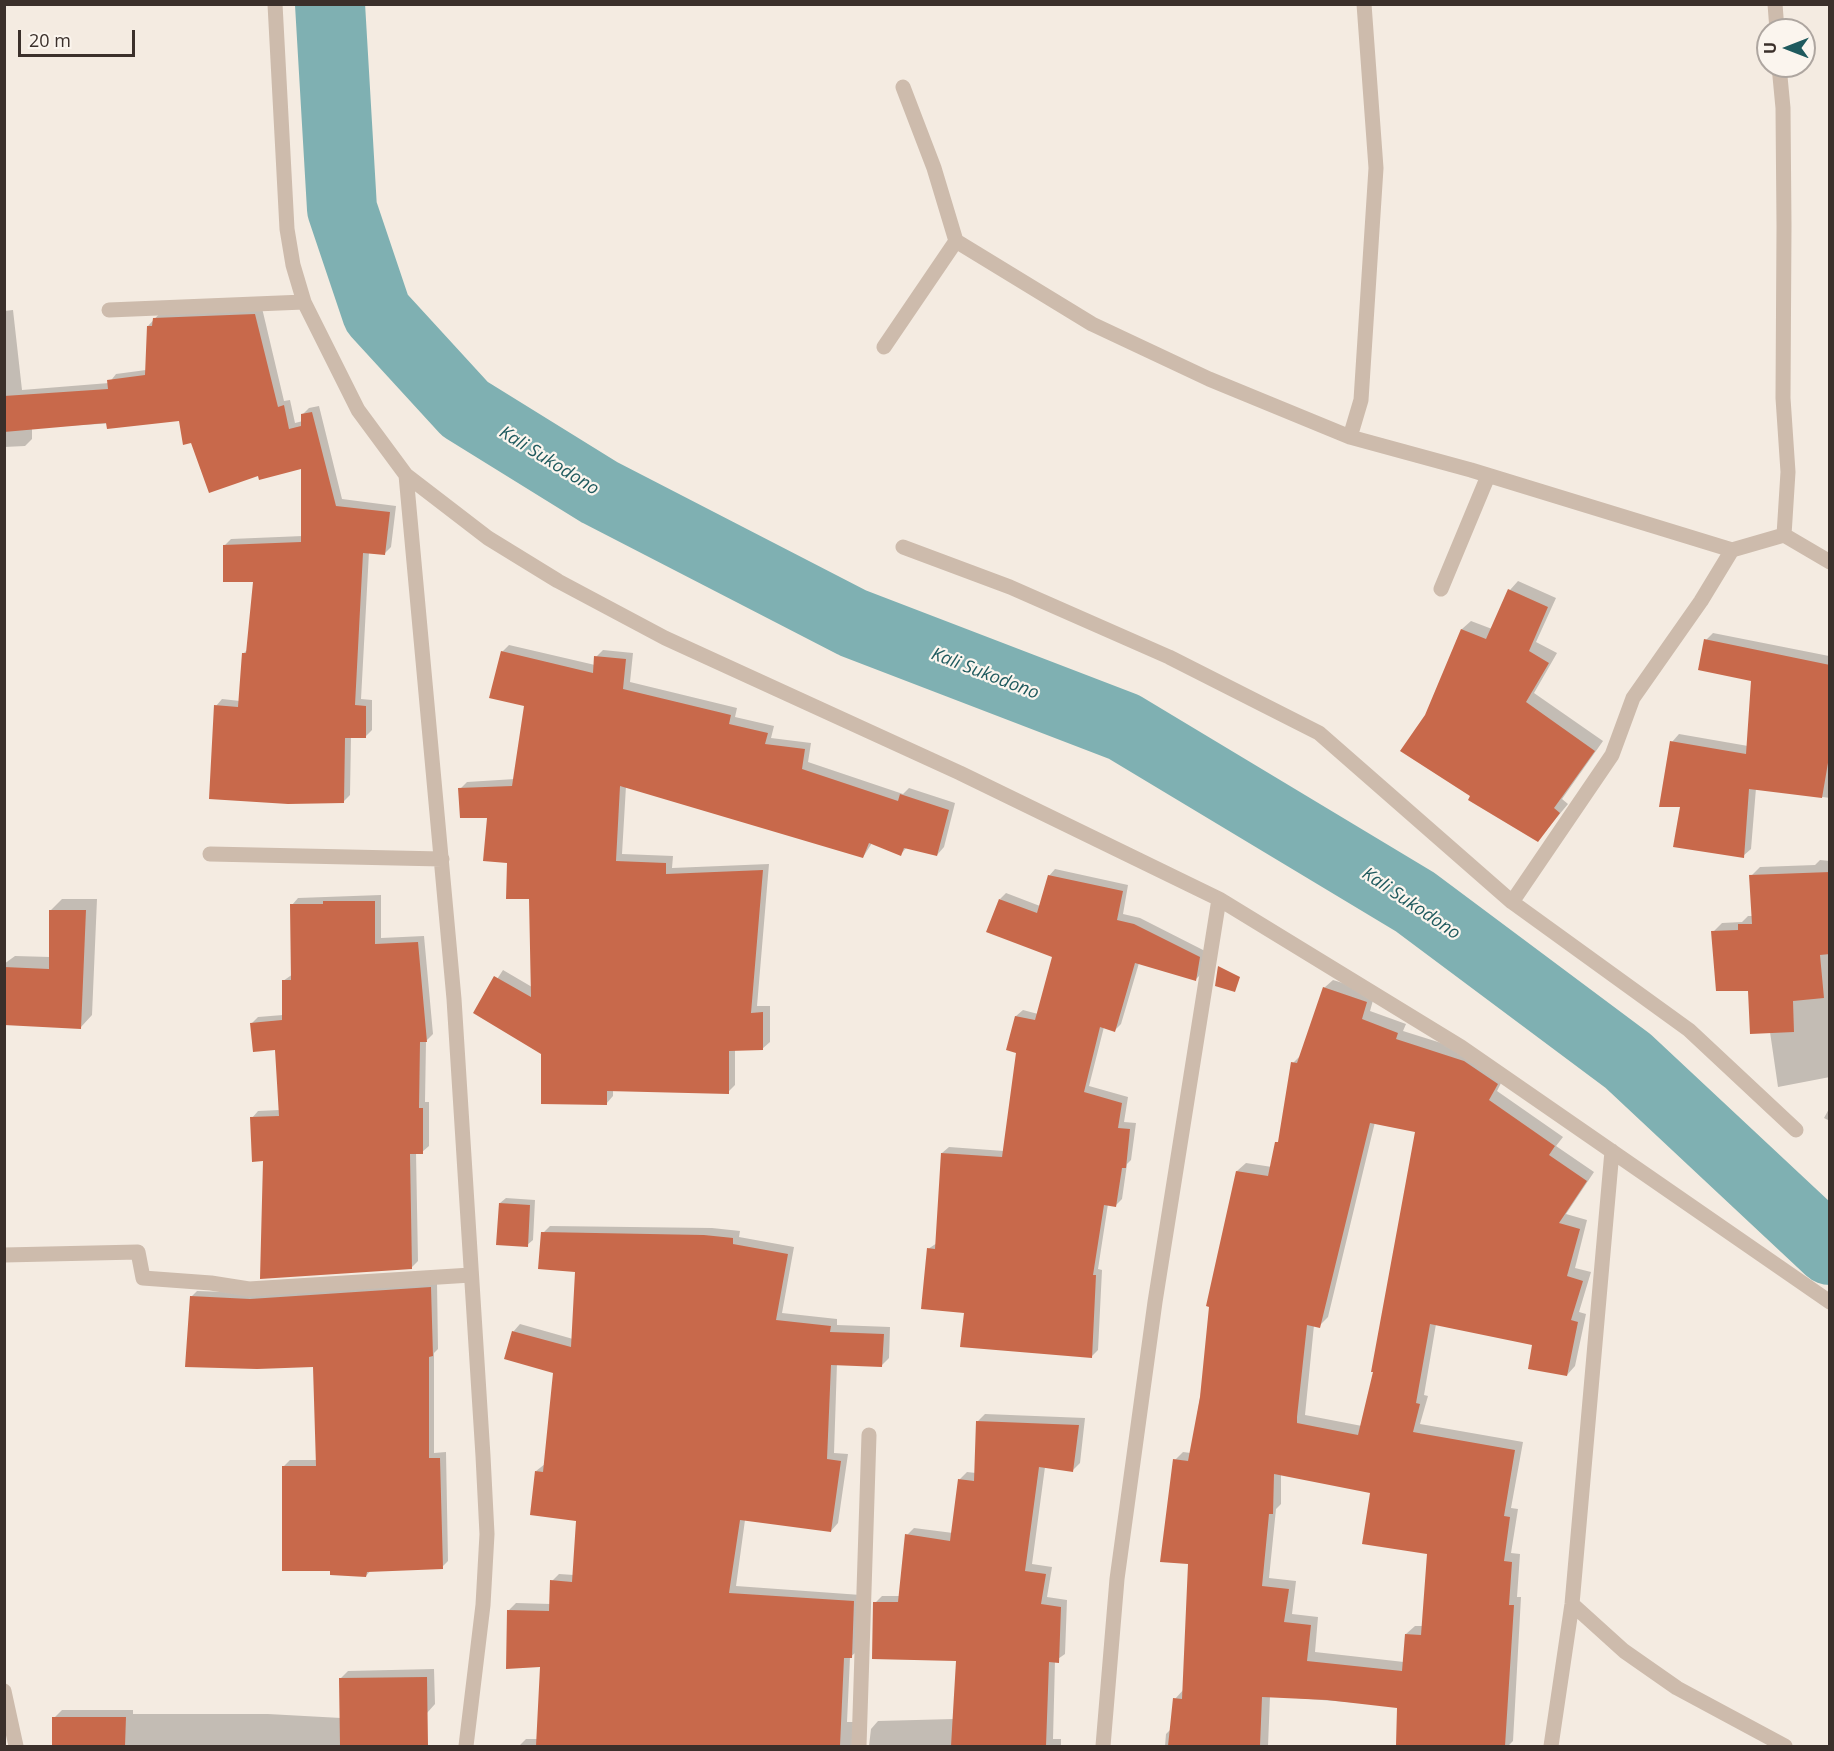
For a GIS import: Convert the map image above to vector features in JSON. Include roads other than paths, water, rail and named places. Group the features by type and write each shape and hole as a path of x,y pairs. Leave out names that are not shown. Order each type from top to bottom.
{"street":[{"path":"275,4 287,228 293,265 304,302 358,410 405,475 488,538 558,581 665,638 960,772 1219,899 1461,1047 1830,1302"},
{"path":"1350,437 1361,400 1376,168 1364,4"},
{"path":"1779,78 1784,202 1783,398 1788,472 1784,535"},
{"path":"903,87 934,168 956,241 1092,324 1209,379 1350,437 1732,550 1784,535 1830,562"},
{"path":"884,348 956,241"},
{"path":"109,310 304,302"},
{"path":"405,475 454,999 487,1534 483,1605 466,1746"},
{"path":"1441,589 1488,476"},
{"path":"903,548 1010,587 1169,657 1319,733 1512,902 1689,1030 1796,1130"},
{"path":"1512,902 1612,755 1633,698 1701,601 1732,550"},
{"path":"210,854 442,859"},
{"path":"1102,1746 1120,1556 1155,1302 1219,899"},
{"path":"1551,1746 1572,1604 1612,1151"},
{"path":"4,1255 138,1252 143,1278 211,1282 249,1289 471,1275"},
{"path":"859,1746 869,1435"},
{"path":"1572,1604 1624,1651 1677,1688 1785,1746"},
{"path":"4,1690 16,1746"}],"waterway":[{"name":"Kali Sukodono","path":"330,4 342,209 377,313 465,409 599,492 853,623 1124,727 1415,902 1628,1061 1830,1250"}]}
